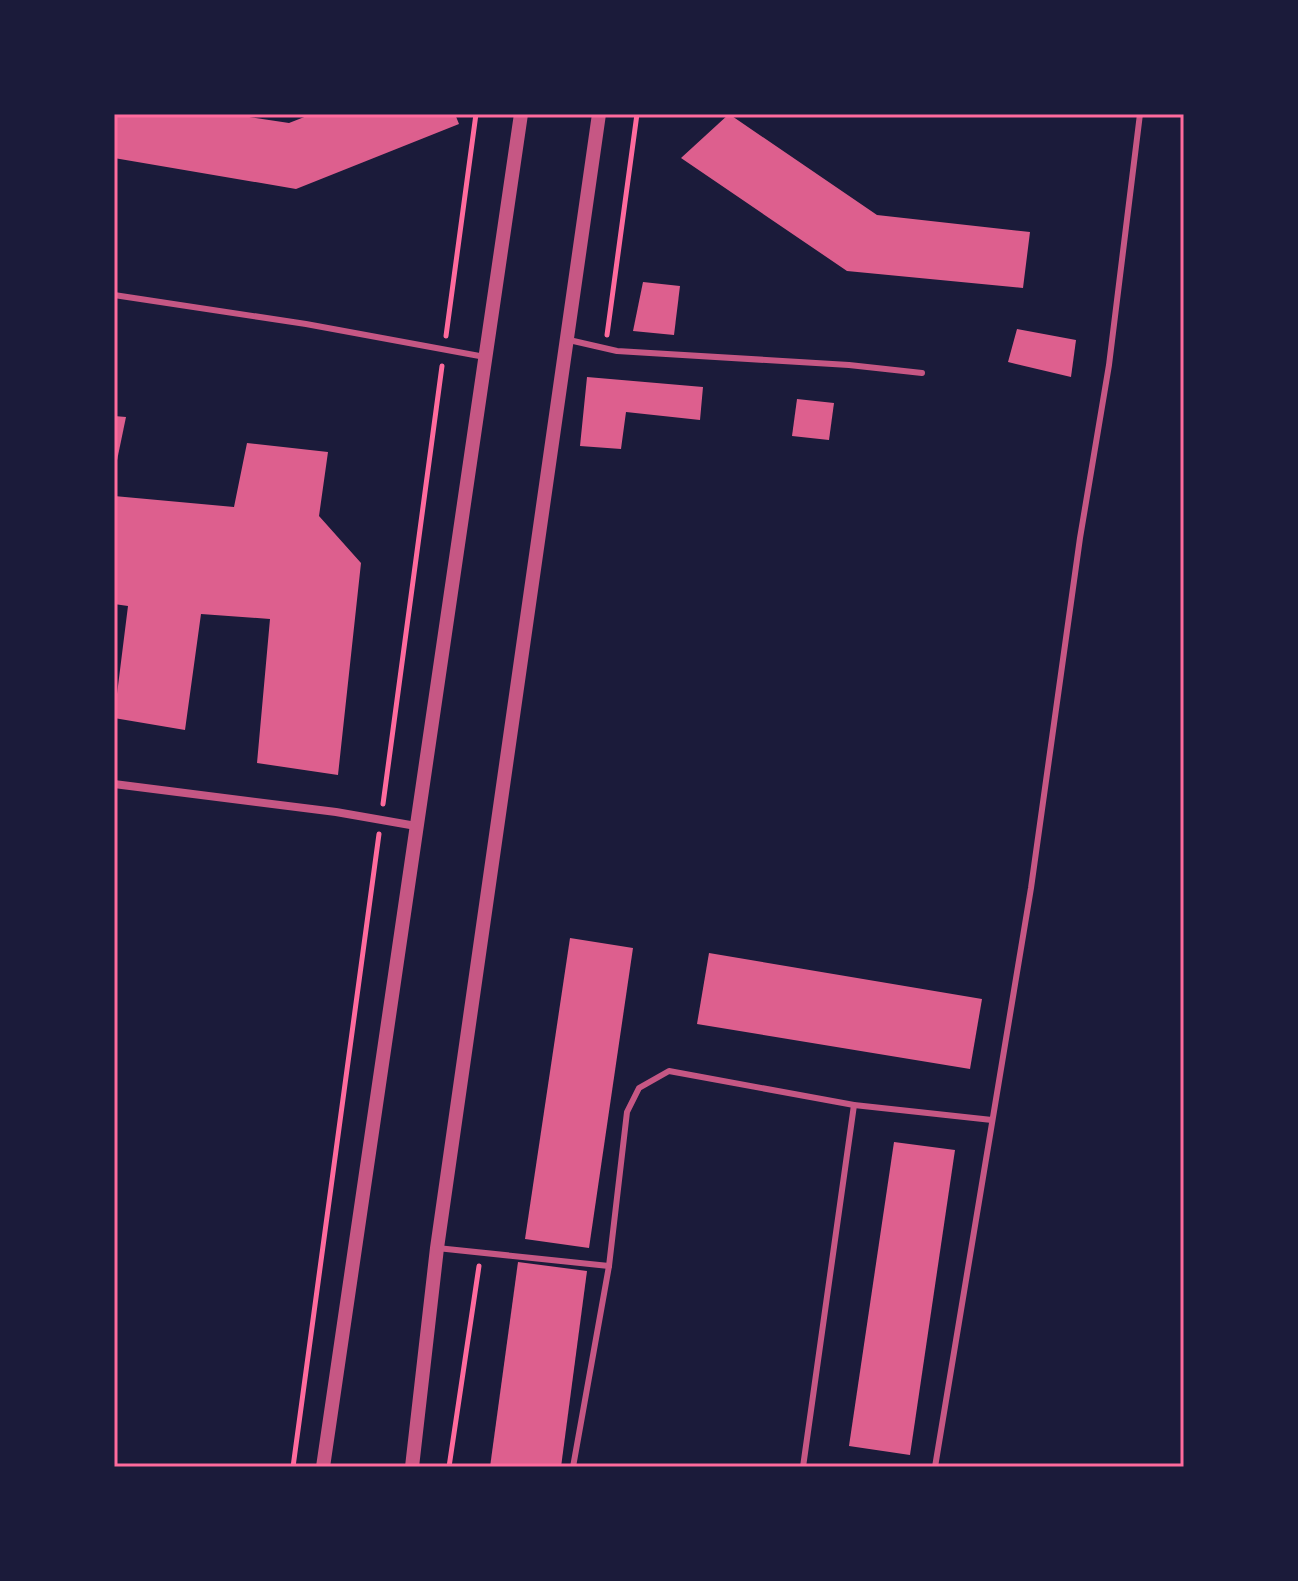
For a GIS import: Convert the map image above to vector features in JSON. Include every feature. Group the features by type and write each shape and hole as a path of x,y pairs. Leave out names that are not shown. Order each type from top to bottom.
{"street":[{"path":"323,1467 521,114"},
{"path":"412,1467 437,1248 599,114"},
{"path":"114,784 416,826"}],"lane":[{"path":"935,1467 1031,888 1080,538 1109,365 1140,114"},
{"path":"114,295 306,324 487,357"},
{"path":"566,339 605,348 922,373"},
{"path":"573,1467 609,1266 627,1112 639,1088 669,1071 854,1105 992,1120"},
{"path":"803,1467 854,1105"},
{"path":"437,1248 609,1266"}],"path":[{"path":"293,1467 476,114"},
{"path":"605,348 637,114"},
{"path":"449,1467 481,1253"}],"building":[{"path":"115,114 229,114 289,123 312,114 455,114 459,124 296,189 114,158"},
{"path":"729,114 877,215 1030,232 1023,288 847,271 681,158"},
{"path":"643,282 680,286 674,335 633,331"},
{"path":"1017,329 1076,340 1071,377 1008,362"},
{"path":"587,377 703,387 700,420 626,412 621,449 580,446"},
{"path":"797,399 834,403 829,440 792,436"},
{"path":"114,416 126,417 115,470 114,470"},
{"path":"247,443 328,452 319,516 361,563 338,775 257,763 270,619 201,614 185,730 114,718 128,606 114,604 114,496 234,507"},
{"path":"570,938 633,948 589,1248 525,1239"},
{"path":"709,953 982,999 970,1069 697,1024"},
{"path":"894,1142 955,1150 910,1455 849,1446"},
{"path":"518,1262 587,1271 561,1467 490,1467"}]}
